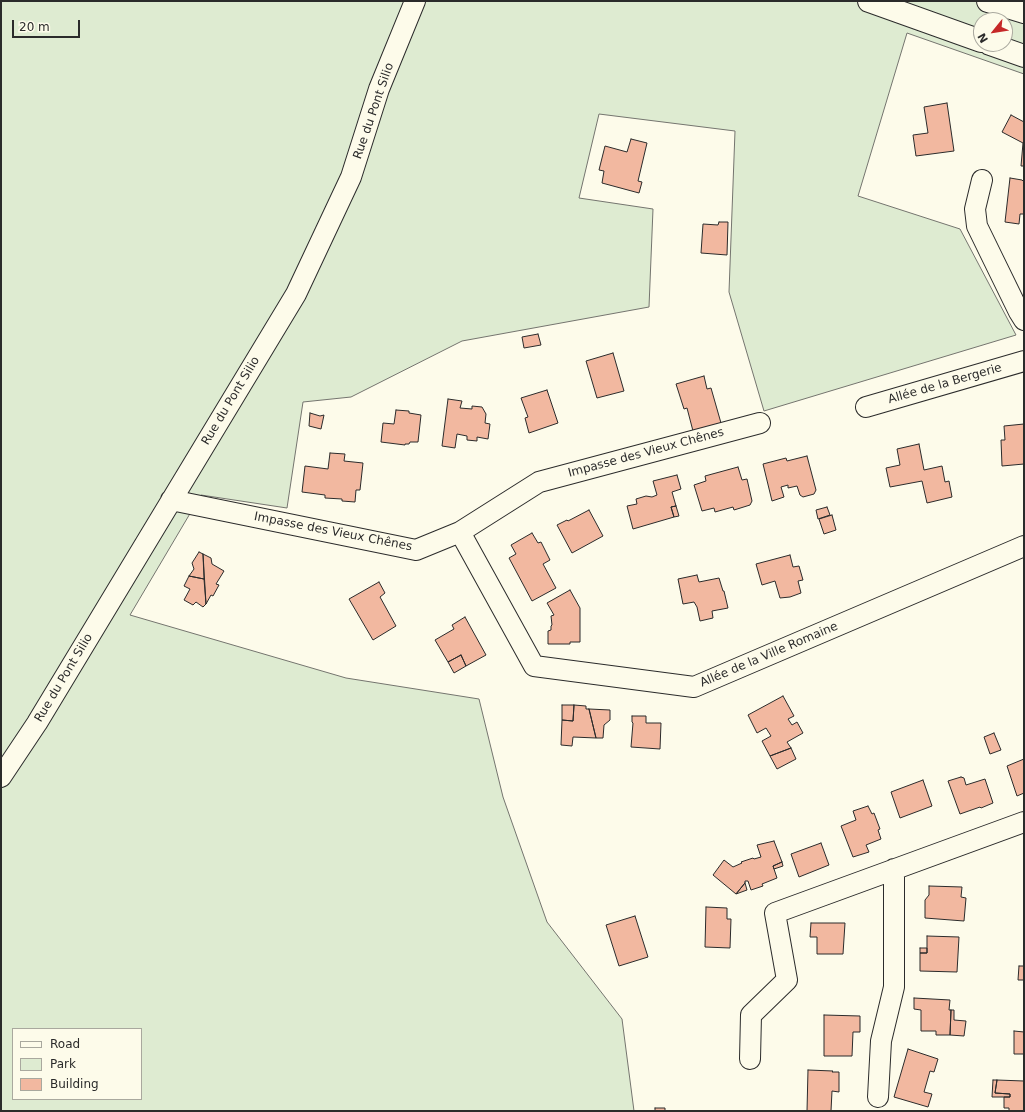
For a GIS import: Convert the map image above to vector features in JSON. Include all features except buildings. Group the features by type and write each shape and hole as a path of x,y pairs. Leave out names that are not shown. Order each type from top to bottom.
{"main road":[{"path":"869,1 973,38"},
{"path":"994,2 1024,12"},
{"path":"1013,52 1024,56"}],"street":[{"name":"Rue du Pont Silio","path":"1,777 37,723 296,294 351,177 379,89 415,1"},
{"path":"982,180 975,209 977,226 1024,320"},
{"name":"Allée de la Bergerie","path":"866,407 1024,361"},
{"name":"Impasse des Vieux Chênes","path":"171,500 416,550 460,532 539,482 760,423"},
{"name":"Allée de la Ville Romaine","path":"460,532 534,666 694,687 1024,546"},
{"path":"750,1059 751,1015 787,980 775,913 1024,822"},
{"path":"878,1097 881,1041 894,986 894,869"}],"green space":[{"path":"1,1 1024,1 1024,74 907,33 858,196 960,229 1016,335 764,411 729,292 735,131 599,114 579,198 653,209 649,307 462,341 351,397 303,402 287,508 201,495 130,615 346,678 479,699 503,797 547,922 622,1019 634,1111 1,1111"}]}
